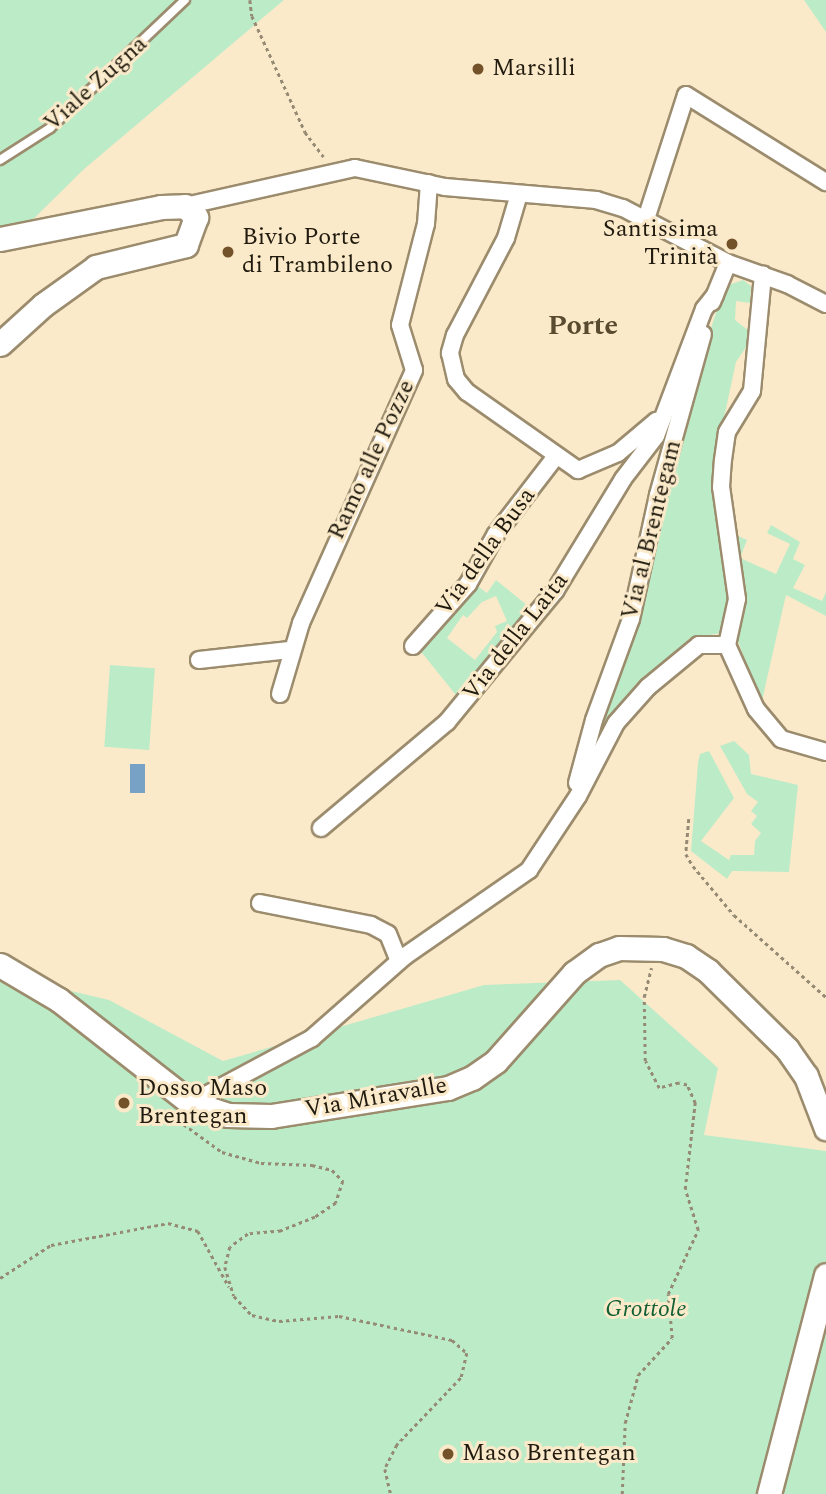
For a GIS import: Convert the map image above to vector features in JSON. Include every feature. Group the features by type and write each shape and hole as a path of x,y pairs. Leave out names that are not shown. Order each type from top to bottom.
{"street":[{"path":"646,219 686,95 826,181"},
{"path":"0,239 185,206 338,169 379,170 429,183 596,200 646,219 727,263 763,275 826,304"},
{"name":"Ramo alle Pozze","path":"280,694 289,650 414,370 400,325 426,224 429,183"},
{"path":"519,194 506,238 455,335 450,368 467,392 578,470 588,469 648,431 665,409"},
{"path":"0,344 43,305 96,267 187,245 196,217 185,206"},
{"name":"Via al Brentegam","path":"579,796 577,777 631,620 658,495 715,295 727,263"},
{"path":"763,275 752,391 727,432 723,460 722,496 737,599 727,645 767,726 793,745 826,752"},
{"name":"Via della Laita","path":"321,828 468,701 555,591 623,479 656,436 704,309 715,295"},
{"name":"Via della Busa","path":"413,646 468,584 496,534 556,456"},
{"name":"Via al Brentegam","path":"184,1111 312,1038 399,961 529,870 579,796 616,723 648,687 699,645 727,645"},
{"path":"199,660 289,650"},
{"path":"260,903 371,925 388,934 399,961"},
{"name":"Via Miravalle","path":"0,965 59,1000 184,1111 271,1116 448,1088 496,1061 574,973 598,955 619,948 663,948 686,956 708,971 786,1049 806,1076 826,1128"},
{"path":"769,1494 826,1275"}],"lane":[{"name":"Viale Zugna","path":"0,160 50,128 185,0"}],"path":[{"path":"250,0 252,16 305,132 338,169"},
{"path":"689,819 686,854 693,866 734,915 826,997"},
{"path":"622,1494 625,1423 638,1375 672,1338 668,1294 698,1230 685,1189 695,1103 687,1085 679,1083 659,1088 645,1061 646,979 663,948"},
{"path":"184,1111 222,1152 261,1163 312,1165 332,1170 343,1181 336,1203 315,1217 281,1231 248,1234 230,1247 225,1267 234,1296"},
{"path":"0,1278 51,1245 168,1223 198,1231 234,1296 252,1315 279,1321 340,1316 452,1340 467,1353 461,1378 397,1445 385,1469 391,1494"}],"green space":[{"path":"0,0 284,0 83,170 0,252"},
{"path":"804,0 826,0 826,32"},
{"path":"743,280 751,286 750,303 736,301 735,320 749,331 750,341 736,362 714,464 714,499 730,596 722,633 690,638 639,686 604,728 583,774 696,375 721,297 729,285"},
{"path":"771,525 800,542 793,559 805,565 793,588 822,601 826,592 826,616 786,595 761,705 737,638 736,535 747,540 740,558 776,574 790,544 767,533"},
{"path":"496,580 533,610 460,700 418,648 475,584 487,593","holes":["496,596 507,621 495,626 497,632 475,660 447,638 463,615 467,618 482,602"]},
{"path":"110,665 155,668 149,750 104,747"},
{"path":"734,741 749,755 751,774 798,785 789,872 732,871 727,879 691,851 698,763 700,754 709,751 734,798 701,841 729,860 731,855 754,855 755,841 761,833 751,824 757,816 751,811 758,802 747,794 720,746"},
{"name":"Grottole","path":"0,974 109,1000 223,1061 484,985 620,980 718,1068 704,1135 826,1151 826,1494 0,1494"}],"water":[{"path":"130,764 145,764 145,793 130,793"}],"place":[{"name":"Marsilli","path":"478,69"},
{"name":"Santissima Trinità","path":"732,244"},
{"name":"Bivio Porte di Trambileno","path":"228,252"},
{"name":"Dosso Maso Brentegan","path":"124,1103"},
{"name":"Maso Brentegan","path":"448,1454"}],"district":[{"name":"Porte","path":"583,326"}]}
